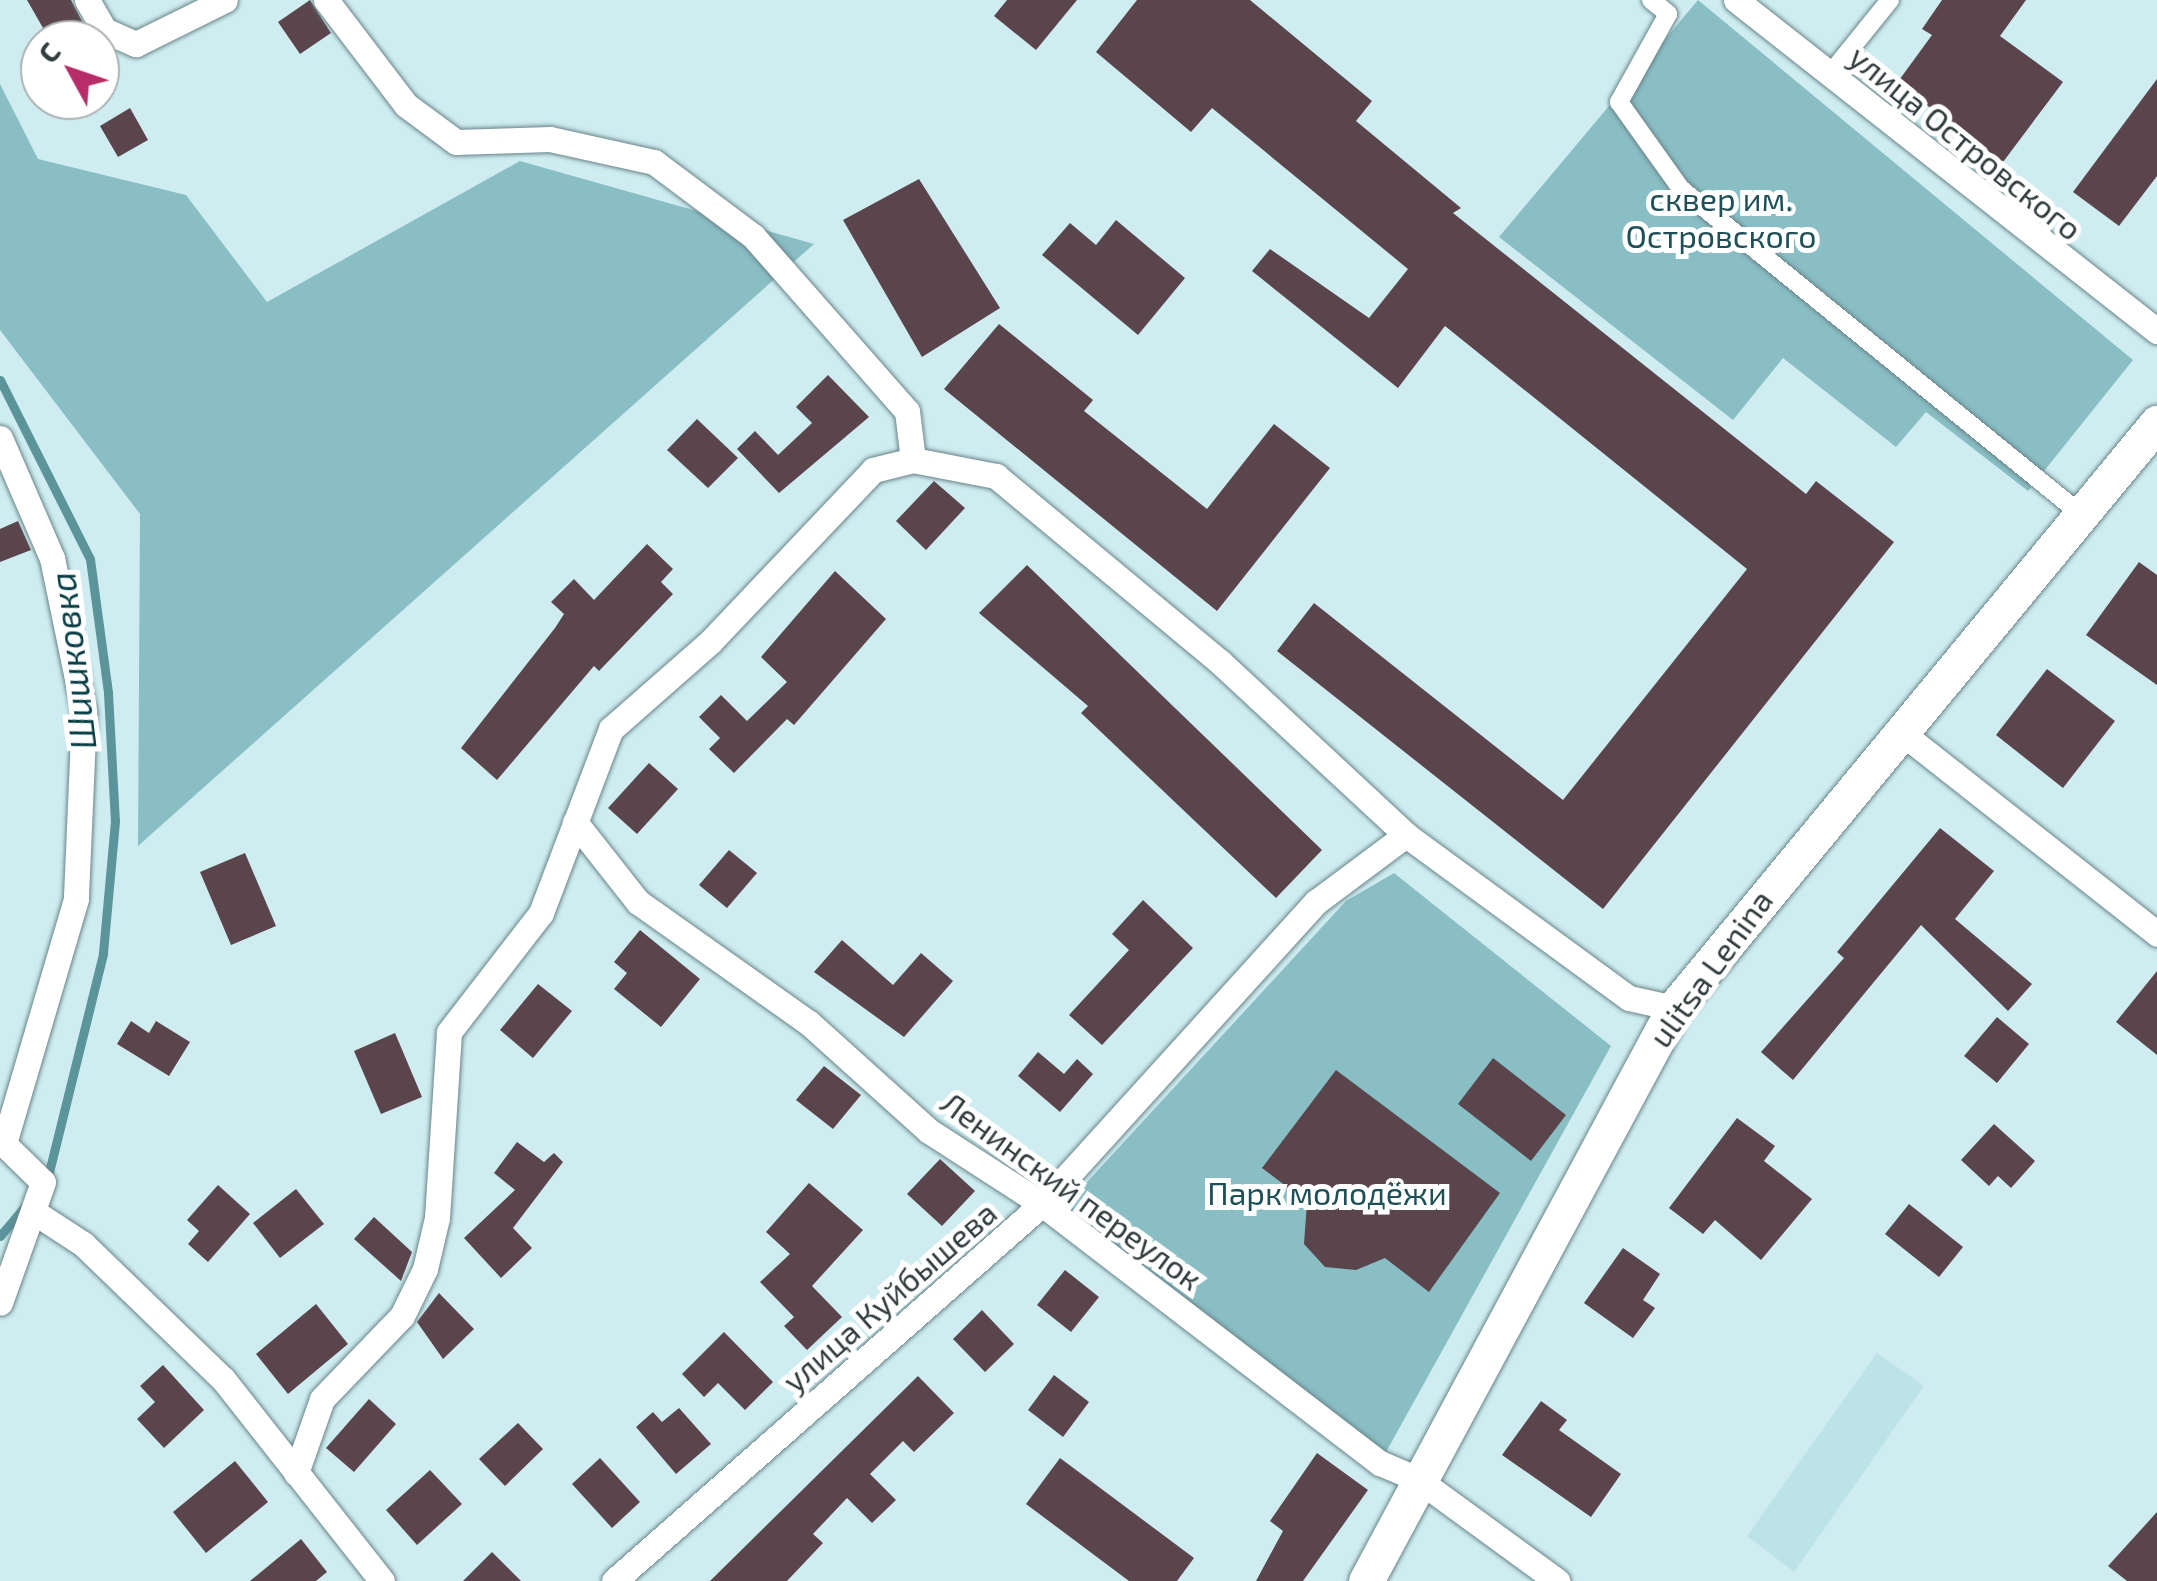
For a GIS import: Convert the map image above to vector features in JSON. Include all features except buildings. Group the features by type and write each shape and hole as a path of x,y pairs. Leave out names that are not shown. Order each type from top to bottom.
{"main road":[{"name":"ulitsa Lenina","path":"1366,1581 1416,1478 1674,1008 2157,423"}],"street":[{"path":"86,0 104,30 136,44 225,0"},
{"path":"326,0 406,105 456,142 550,139 654,162 753,236 907,411 913,460"},
{"path":"1651,0 1668,14 1619,102 1680,189 2082,515"},
{"name":"улица Островского","path":"1736,0 2157,331"},
{"path":"1830,73 1890,0"},
{"path":"0,438 52,558 84,713 76,900 4,1144 43,1182 0,1303"},
{"path":"296,1474 322,1398 402,1316 426,1270 438,1218 450,1032 541,913 612,729 710,642 873,470 913,460 996,476 1220,662 1406,835 1629,998 1674,1008"},
{"path":"1902,733 2157,934"},
{"name":"Ленинский переулок","path":"575,822 638,902 809,1023 930,1131 1042,1204 1380,1463 1416,1478 1558,1581"},
{"name":"улица Куйбышева","path":"614,1581 1042,1204 1316,902 1406,835"},
{"path":"34,1211 83,1244 223,1379 382,1581"}],"shaded area":[{"path":"1877,1353 1924,1386 1794,1572 1747,1536"}],"green space":[{"name":"сквер им. Островского","path":"1698,0 2133,360 2028,491 1926,412 1896,447 1783,358 1733,420 1499,237"},
{"path":"0,84 38,159 186,195 267,302 520,161 814,244 138,846 140,514 0,330"},
{"name":"Парк молодёжи","path":"1394,873 1611,1046 1380,1463 1064,1207 1346,901"}],"waterway":[{"name":"Шишковка","path":"0,380 90,559 108,693 115,821 103,954 47,1180"},
{"path":"0,1236 24,1207"}]}
